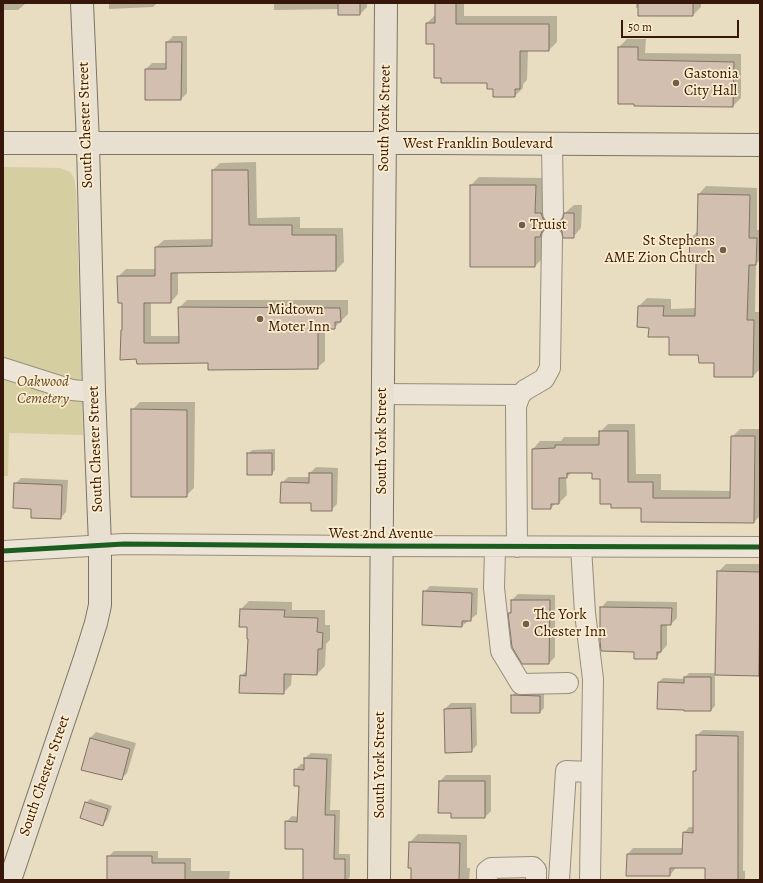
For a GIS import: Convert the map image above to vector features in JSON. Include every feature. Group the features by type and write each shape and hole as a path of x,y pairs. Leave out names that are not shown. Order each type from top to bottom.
{"main road":[{"name":"South Chester Street","path":"10,880 96,623 100,605 100,545 94,392 88,143 82,3"},
{"name":"South York Street","path":"379,880 386,3"},
{"name":"West Franklin Boulevard","path":"3,143 384,143 760,146"}],"street":[{"path":"552,144 552,213"},
{"path":"516,547 516,406 520,395 525,390 544,379 550,368 552,238"},
{"path":"3,368 72,390 94,392"},
{"path":"382,394 520,395"},
{"name":"West 2nd Avenue","path":"3,551 100,545 760,547"},
{"path":"495,546 494,588 501,651 521,684 568,683"},
{"path":"580,547 585,613 593,678 590,880"},
{"path":"559,880 566,771 591,772"},
{"path":"487,880 487,871 491,868 533,867 536,870 536,880"}],"green space":[{"name":"Oakwood Cemetery","path":"3,167 60,168 70,172 74,178 76,190 83,435 9,433 8,476 3,476"}],"building":[{"path":"338,3 360,3 360,15 338,15"},
{"path":"435,3 456,3 456,24 549,24 549,51 520,51 520,89 515,89 515,97 493,97 493,89 487,89 487,83 441,83 441,78 434,78 434,44 426,44 426,23 435,23"},
{"path":"638,3 693,3 693,16 638,16"},
{"path":"166,42 182,42 181,100 145,100 145,69 166,69"},
{"name":"Gastonia City Hall","path":"618,47 638,47 638,60 734,62 733,107 634,106 634,104 618,104"},
{"path":"212,170 248,170 249,225 292,225 292,235 336,235 336,271 171,273 171,303 144,303 144,343 179,343 178,307 340,308 341,322 335,322 335,329 318,329 318,369 208,370 208,363 137,364 136,359 120,360 122,303 118,303 117,276 155,276 155,247 212,246"},
{"name":"Truist","path":"470,185 536,185 535,213 541,213 543,219 548,223 553,224 559,223 563,218 564,213 574,213 574,238 563,238 562,231 558,227 546,227 542,231 540,237 535,237 535,267 470,267"},
{"path":"698,194 750,195 749,238 757,238 756,265 749,265 747,320 754,320 753,377 714,377 714,363 699,363 698,355 669,355 669,337 648,337 649,328 637,327 638,306 664,306 663,316 695,316 696,263 689,263 690,238 697,238"},
{"path":"131,409 187,410 187,497 131,497"},
{"path":"599,431 628,431 628,482 653,482 653,498 730,498 731,436 755,436 754,523 641,522 641,508 611,508 611,504 600,504 600,479 592,479 592,473 567,473 567,478 559,478 559,504 551,504 551,509 532,509 532,449 555,448 555,445 599,445"},
{"path":"247,453 272,453 272,475 247,475"},
{"path":"309,473 332,473 332,511 311,511 311,503 280,503 281,482 309,483"},
{"path":"14,483 62,485 61,519 31,518 31,509 13,508"},
{"path":"717,571 760,572 759,676 715,675"},
{"path":"423,591 472,593 471,621 462,621 462,627 422,625"},
{"name":"The York Chester Inn","path":"511,600 550,600 549,664 522,664 512,647 508,613 511,613"},
{"path":"600,607 672,608 671,625 661,625 661,652 657,652 657,659 634,659 634,652 601,651"},
{"path":"240,609 285,610 284,617 318,618 317,632 323,633 322,649 318,649 317,675 284,674 284,694 239,693 240,675 246,676 248,639 247,627 239,627"},
{"path":"684,677 711,677 711,711 657,709 658,682 684,683"},
{"path":"511,695 540,696 540,713 511,713"},
{"path":"471,708 472,752 445,753 444,709"},
{"path":"696,735 738,736 738,880 705,880 705,868 670,868 670,876 626,876 627,854 682,854 683,832 693,833 693,771 696,771"},
{"path":"90,738 130,749 122,780 81,770"},
{"path":"304,758 327,759 325,815 335,815 334,859 345,859 345,880 303,880 303,849 285,849 285,821 297,822 299,786 294,786 294,769 304,770"},
{"path":"439,781 485,781 485,818 451,818 451,813 438,813"},
{"path":"85,802 108,809 103,826 80,818"},
{"path":"409,842 460,843 459,880 411,880 411,868 408,868"},
{"path":"107,856 152,856 152,863 185,863 185,880 107,880"}],"cycle path":[{"path":"3,551 124,544 760,547"}],"place":[{"name":"Gastonia City Hall","path":"676,83"},
{"name":"Truist","path":"522,225"},
{"name":"St Stephens AME Zion Church","path":"723,250"},
{"name":"Midtown Moter Inn","path":"260,319"},
{"name":"The York Chester Inn","path":"526,624"}]}
